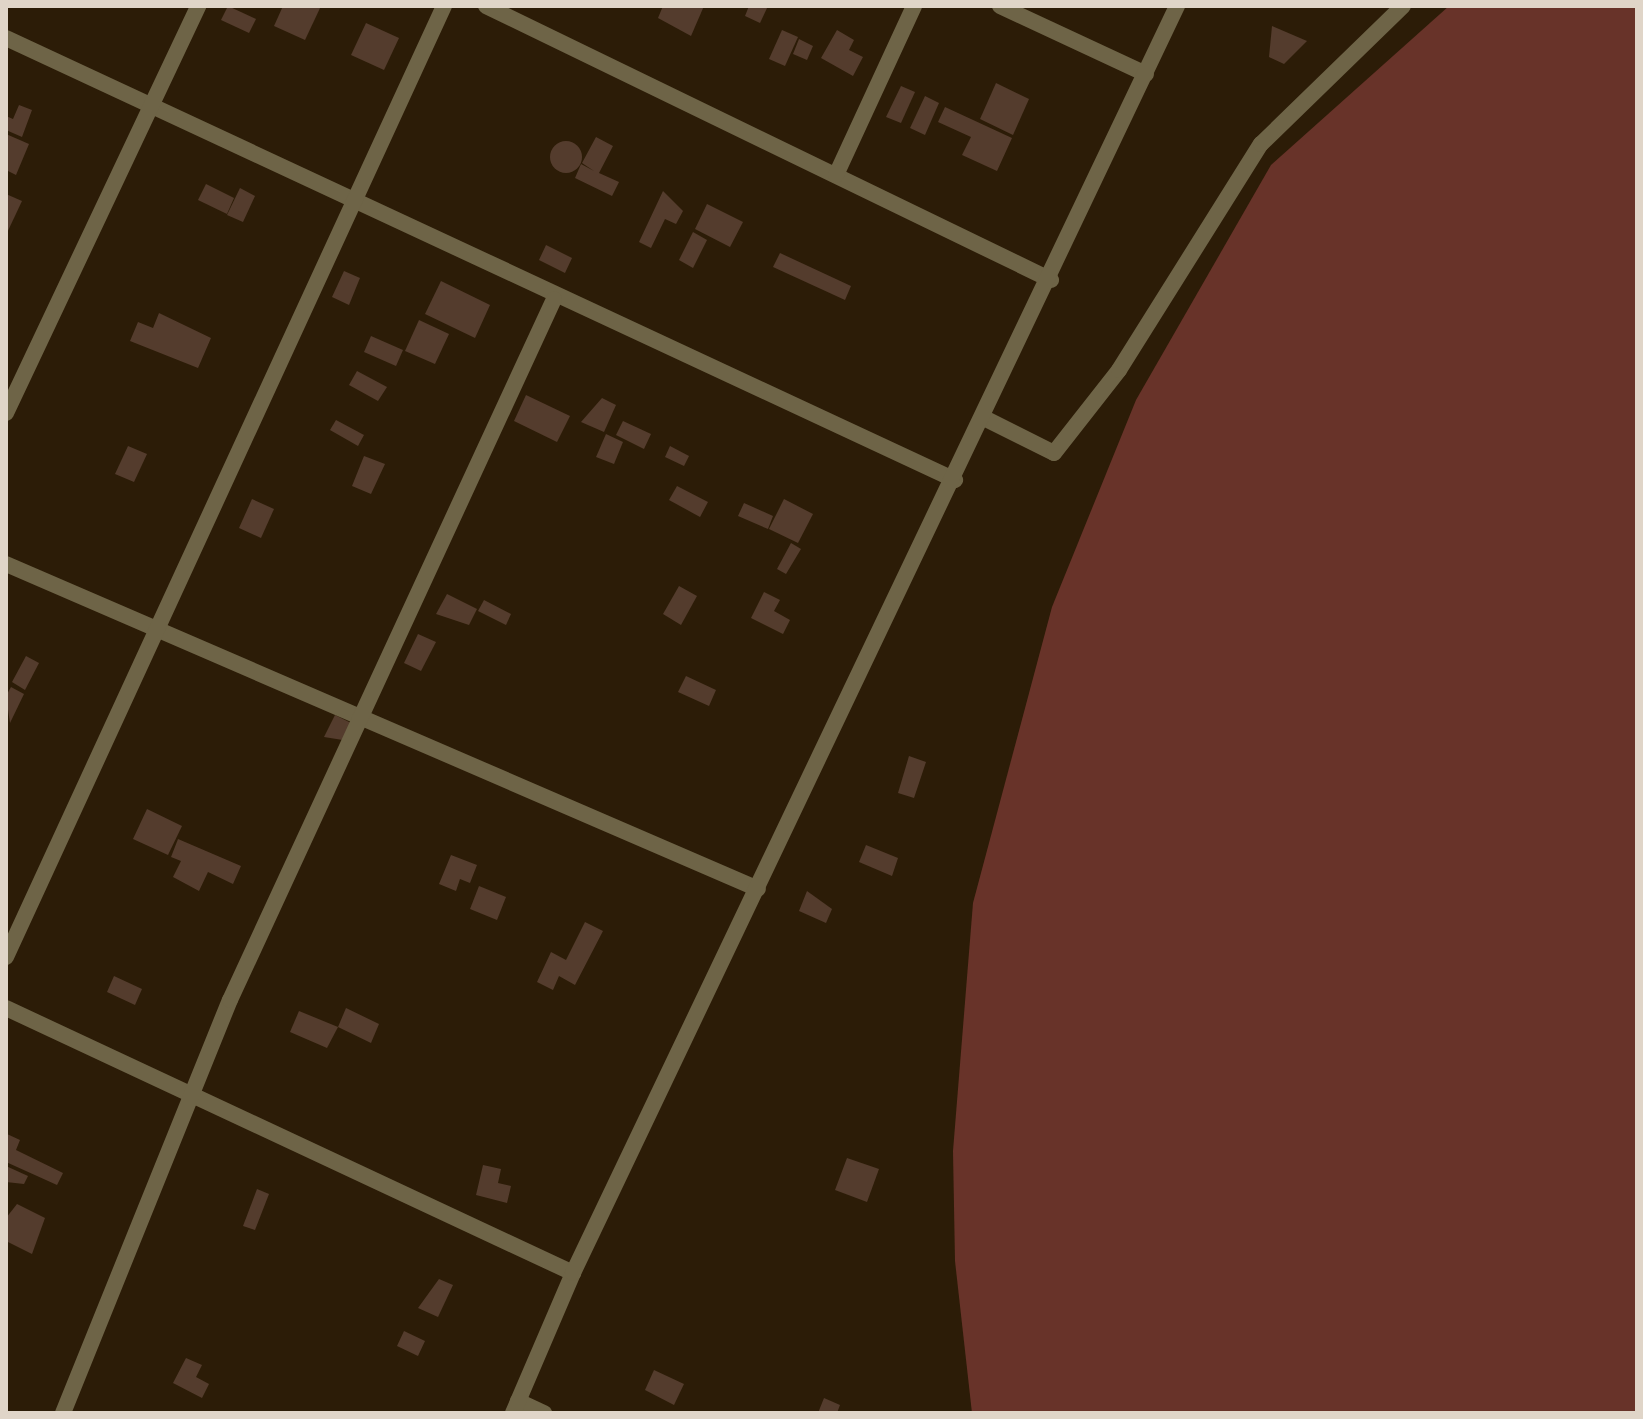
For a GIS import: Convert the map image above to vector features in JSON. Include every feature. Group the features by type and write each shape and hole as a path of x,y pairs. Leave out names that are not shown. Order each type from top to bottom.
{"street":[{"path":"6,413 150,101 198,6"},
{"path":"6,957 444,6"},
{"path":"486,6 1051,280"},
{"path":"836,175 914,6"},
{"path":"1000,6 1146,74"},
{"path":"544,1413 516,1407 573,1273 1051,280 1177,6"},
{"path":"984,418 1054,453 1119,370 1261,144 1403,6"},
{"path":"6,38 150,101 554,299 955,480"},
{"path":"63,1413 191,1094 554,299"},
{"path":"6,564 758,889"},
{"path":"6,1008 573,1273"}],"shaded area":[{"path":"1449,6 1637,6 1637,1413 972,1413 955,1261 953,1151 973,903 1052,607 1136,400 1271,165"}],"building":[{"path":"228,6 256,19 249,33 221,20"},
{"path":"283,6 321,6 305,40 274,26"},
{"path":"663,6 704,6 691,36 658,18"},
{"path":"749,6 768,6 760,23 745,16"},
{"path":"366,23 399,38 384,70 351,55"},
{"path":"1272,26 1307,41 1284,64 1269,57"},
{"path":"782,30 798,37 785,66 769,59"},
{"path":"837,30 854,40 849,50 863,57 853,76 821,58"},
{"path":"799,39 813,46 807,60 793,54"},
{"path":"996,83 1029,99 1013,135 980,119"},
{"path":"901,86 915,92 901,123 886,117"},
{"path":"925,96 939,103 925,135 910,128"},
{"path":"19,105 32,110 22,137 6,130 6,116 13,119"},
{"path":"945,107 1012,138 997,171 962,155 971,137 938,122"},
{"path":"6,134 29,144 16,175 6,170"},
{"path":"596,137 613,146 599,173 619,182 612,196 575,178 581,164 594,171 582,163"},
{"path":"566,141 577,146 582,157 577,168 566,173 555,168 550,157 555,146"},
{"path":"206,184 234,198 227,214 198,200"},
{"path":"240,188 255,196 243,222 227,215"},
{"path":"663,191 683,211 676,224 665,219 651,248 639,242"},
{"path":"6,194 22,201 6,235"},
{"path":"707,204 743,222 730,247 695,229"},
{"path":"693,232 707,240 693,268 679,260"},
{"path":"546,245 572,258 565,273 539,260"},
{"path":"780,253 851,286 845,300 773,267"},
{"path":"344,271 360,278 349,305 332,297"},
{"path":"441,281 490,305 475,338 425,314"},
{"path":"159,313 211,338 198,368 130,341 138,322 153,328"},
{"path":"419,320 449,334 435,364 405,351"},
{"path":"371,336 403,350 396,366 364,352"},
{"path":"357,371 387,387 378,401 349,385"},
{"path":"526,395 570,416 557,442 514,421"},
{"path":"602,398 616,405 604,432 581,422"},
{"path":"336,420 364,435 358,446 330,430"},
{"path":"623,421 651,434 644,449 616,435"},
{"path":"606,434 623,442 614,464 596,457"},
{"path":"128,446 147,454 134,482 115,474"},
{"path":"670,446 689,456 684,466 665,457"},
{"path":"364,456 385,464 371,494 352,486"},
{"path":"677,486 708,502 700,517 669,500"},
{"path":"252,499 274,509 261,538 239,528"},
{"path":"784,499 813,514 798,543 769,529"},
{"path":"744,503 773,516 768,529 738,516"},
{"path":"791,543 801,549 786,574 777,569"},
{"path":"679,586 697,596 681,625 663,614"},
{"path":"764,592 780,600 774,611 790,620 783,634 751,618"},
{"path":"447,594 477,609 469,625 436,614"},
{"path":"484,600 511,614 506,625 478,611"},
{"path":"418,634 436,642 421,671 404,663"},
{"path":"26,656 39,663 25,690 12,682"},
{"path":"686,676 716,690 709,706 678,692"},
{"path":"11,687 24,694 10,723 6,696"},
{"path":"335,715 357,726 349,741 324,737"},
{"path":"909,756 926,762 914,798 898,793"},
{"path":"147,809 182,826 168,855 133,839"},
{"path":"178,839 241,866 233,884 208,872 199,891 173,877 181,861 171,857"},
{"path":"866,845 898,858 892,876 859,862"},
{"path":"451,855 477,865 470,883 460,879 456,891 439,884"},
{"path":"479,886 506,897 497,920 470,909"},
{"path":"807,891 832,909 826,923 799,911"},
{"path":"585,922 603,931 575,985 559,976 553,990 537,982 551,952 566,960"},
{"path":"114,976 142,989 135,1005 107,992"},
{"path":"346,1008 379,1024 371,1043 338,1027"},
{"path":"299,1011 338,1027 327,1048 290,1032"},
{"path":"7,1134 20,1140 16,1150 63,1173 57,1185 6,1162"},
{"path":"847,1158 879,1169 867,1202 835,1190"},
{"path":"483,1165 501,1169 498,1183 511,1186 507,1203 476,1195"},
{"path":"6,1166 28,1176 24,1184 6,1182"},
{"path":"257,1189 269,1194 255,1230 243,1226"},
{"path":"17,1204 45,1218 32,1254 6,1241 6,1218"},
{"path":"439,1279 453,1285 438,1317 418,1308"},
{"path":"404,1331 425,1341 418,1356 397,1346"},
{"path":"186,1358 202,1365 196,1377 209,1384 202,1398 173,1383"},
{"path":"654,1370 684,1384 674,1405 645,1390"},
{"path":"824,1398 840,1405 837,1413 818,1413"}]}
